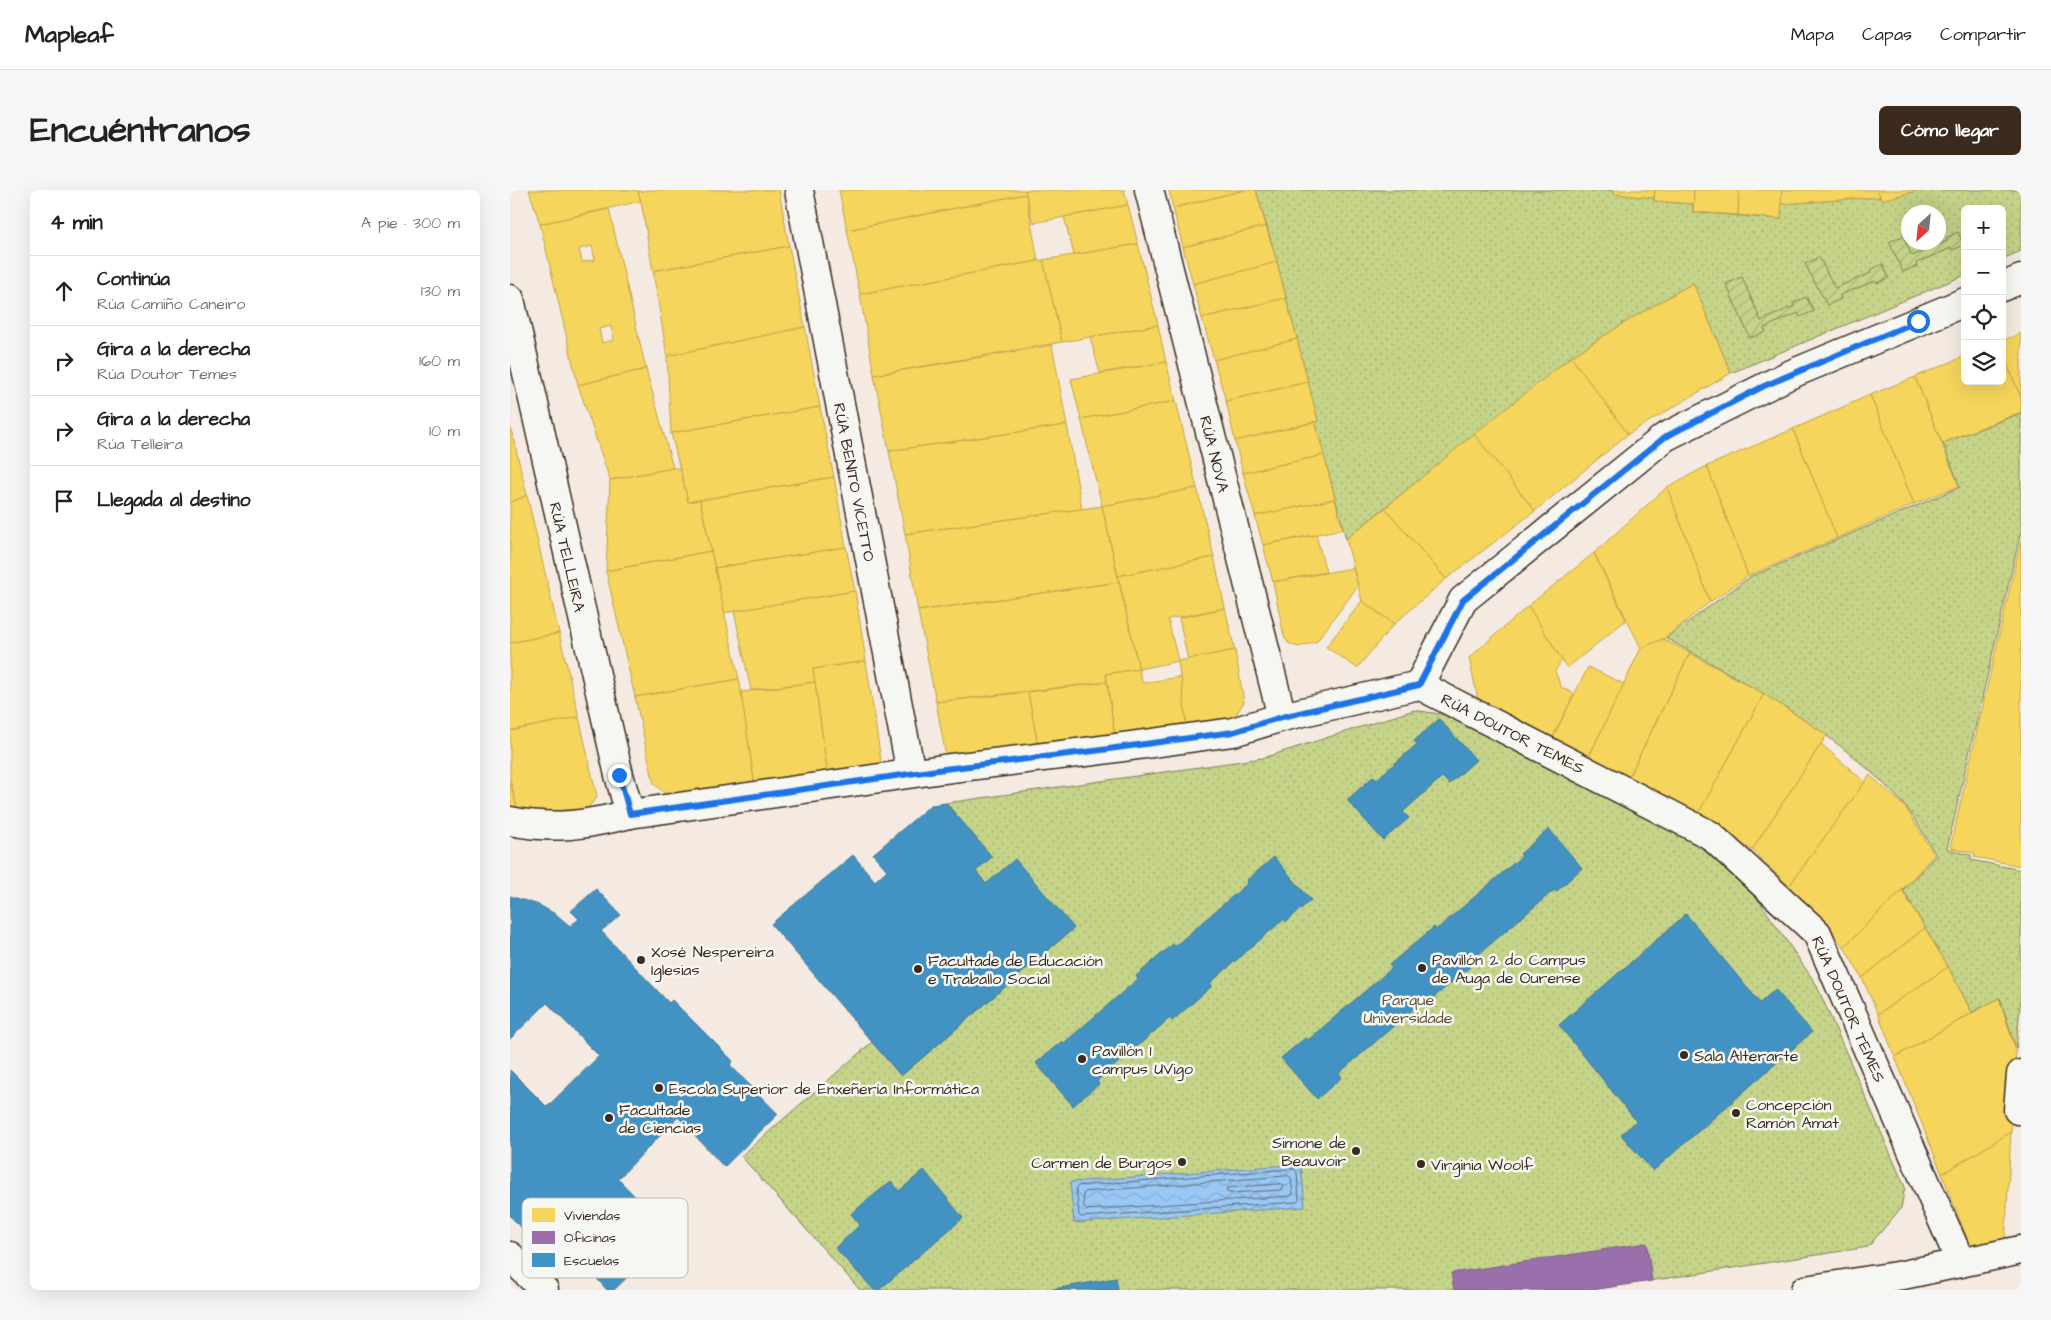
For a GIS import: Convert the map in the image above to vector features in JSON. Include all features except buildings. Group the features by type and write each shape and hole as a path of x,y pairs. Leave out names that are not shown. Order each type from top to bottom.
{"street":[{"name":"RÚA BENITO VICETTO","path":"799,190 911,773"},
{"name":"RÚA NOVA","path":"1149,190 1282,717"},
{"path":"2006,284 2021,278"},
{"name":"RÚA TELLEIRA","path":"510,299 616,765 630,814"},
{"path":"510,821 537,826 571,826 596,823 630,814 911,773 1233,732 1282,717 1419,685 1463,600 1665,437 1789,375 1961,304"},
{"name":"RÚA DOUTOR TEMES","path":"1419,685 1710,835 1817,933 1961,1263"},
{"path":"2018,1110 2021,1074"},
{"path":"1805,1290 1903,1274 2021,1250"},
{"path":"510,1256 522,1268"},
{"path":"532,1278 544,1290"}],"green space":[{"path":"1256,190 1607,190 1614,191 1614,194 1654,198 1654,201 1693,204 1693,212 1781,219 1781,204 1880,197 1881,200 1920,190 2021,190 2021,251 2006,257 2006,205 1961,205 1961,277 1731,373 1693,283 1629,320 1571,357 1346,539 1315,422 1318,421 1277,262"},
{"path":"1958,232 1961,238 1961,246 1952,250 1951,248 1916,263 1917,266 1903,272 1889,242 1901,237 1901,250 1909,250 1912,256 1926,250 1946,250 1946,238"},
{"path":"1819,257 1835,288 1871,273 1870,270 1883,264 1889,278 1877,283 1875,281 1840,295 1841,299 1827,305 1805,264"},
{"path":"1742,277 1761,321 1794,306 1793,303 1806,297 1814,311 1800,317 1798,313 1764,328 1766,332 1750,338 1726,284"},
{"path":"2021,413 2021,531 1947,849 1971,855 1971,860 2021,870 2021,995 2016,1049 2000,998 1972,1012 1903,890 1936,855 1905,806 1852,755 1823,733 1762,693 1666,638 1750,577 1960,487 1943,443"},
{"name":"Parque Universidade","path":"1414,710 1458,717 1597,787 1707,850 1753,892 1816,984 1905,1187 1901,1208 1868,1247 1591,1290 860,1290 741,1156 872,1042 901,1076 1074,928 986,884 976,871 992,857 946,803 1263,758"}],"water":[{"path":"1301,1164 1305,1207 1074,1223 1070,1182"}],"place":[{"name":"Xosé Nespereira Iglesias","path":"641,960"},
{"name":"Pavillón 2 do Campus de Auga de Ourense","path":"1422,968"},
{"name":"Facultade de Educación e Traballo Social","path":"918,969"},
{"name":"Sala Alterarte","path":"1684,1055"},
{"name":"Pavillón 1 campus UVigo","path":"1082,1059"},
{"name":"Escola Superior de Enxeñería Informática","path":"659,1088"},
{"name":"Concepción Ramón Amat","path":"1736,1113"},
{"name":"Facultade de Ciencias","path":"609,1118"},
{"name":"Simone de Beauvoir","path":"1356,1151"},
{"name":"Carmen de Burgos","path":"1182,1162"},
{"name":"Virginia Woolf","path":"1421,1164"}],"route":[{"path":"619,775 630,814 944,769 1233,732 1282,717 1392,693 1419,685 1463,600 1665,437 1764,386 1918,321"}]}
